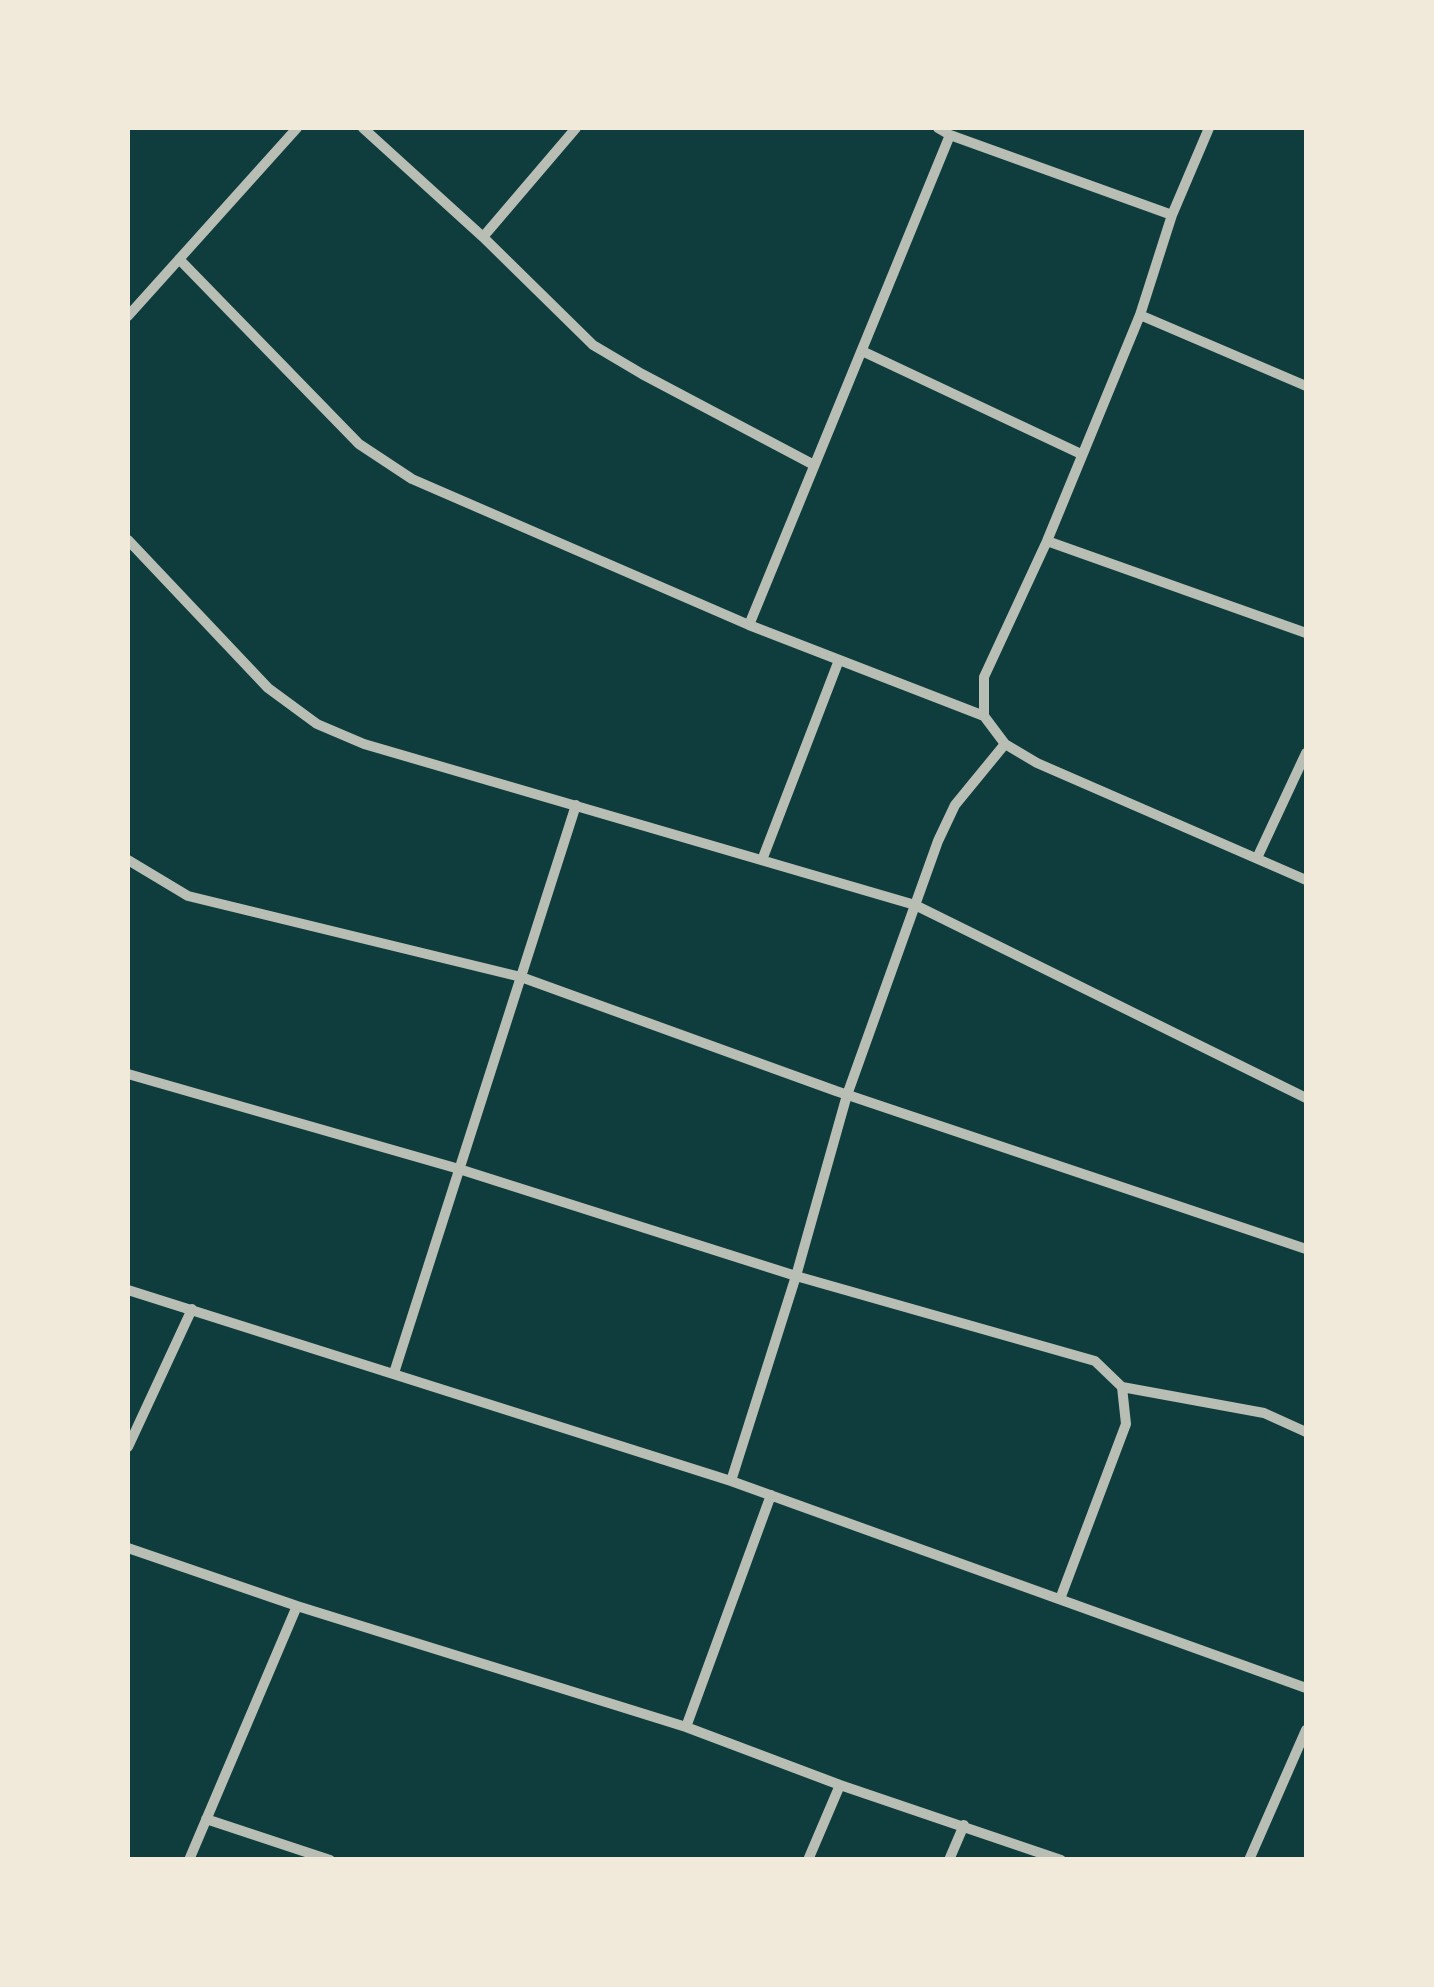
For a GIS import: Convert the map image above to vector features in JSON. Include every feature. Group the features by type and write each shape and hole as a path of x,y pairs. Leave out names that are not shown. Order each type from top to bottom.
{"street":[{"path":"128,316 296,128"},
{"path":"362,128 483,238 592,345 814,465"},
{"path":"483,238 576,128"},
{"path":"938,128 1172,215"},
{"path":"984,716 984,677 1047,541 1140,315 1172,215 1209,128"},
{"path":"749,625 950,135"},
{"path":"179,258 360,444 412,479 749,625 984,716 1005,744 1037,764 1306,880"},
{"path":"1140,315 1306,386"},
{"path":"862,351 1081,454"},
{"path":"128,540 268,688 318,724 364,744 915,904 1306,1098"},
{"path":"1047,541 1306,633"},
{"path":"762,860 839,660"},
{"path":"731,1481 848,1095 938,841 955,805 1005,744"},
{"path":"1257,858 1306,753"},
{"path":"394,1374 576,805"},
{"path":"128,860 188,896 521,977 848,1095 1306,1249"},
{"path":"128,1074 459,1168 796,1276 1094,1361 1122,1387 1264,1412 1306,1432"},
{"path":"128,1290 731,1481 1306,1688"},
{"path":"128,1446 192,1309"},
{"path":"1060,1599 1126,1424 1122,1387"},
{"path":"686,1726 771,1496"},
{"path":"128,1548 297,1606 686,1726 840,1785 1061,1860"},
{"path":"190,1860 297,1606"},
{"path":"1249,1860 1304,1744 1306,1730"},
{"path":"808,1860 840,1785"},
{"path":"206,1819 330,1860"},
{"path":"949,1860 964,1825"}]}
